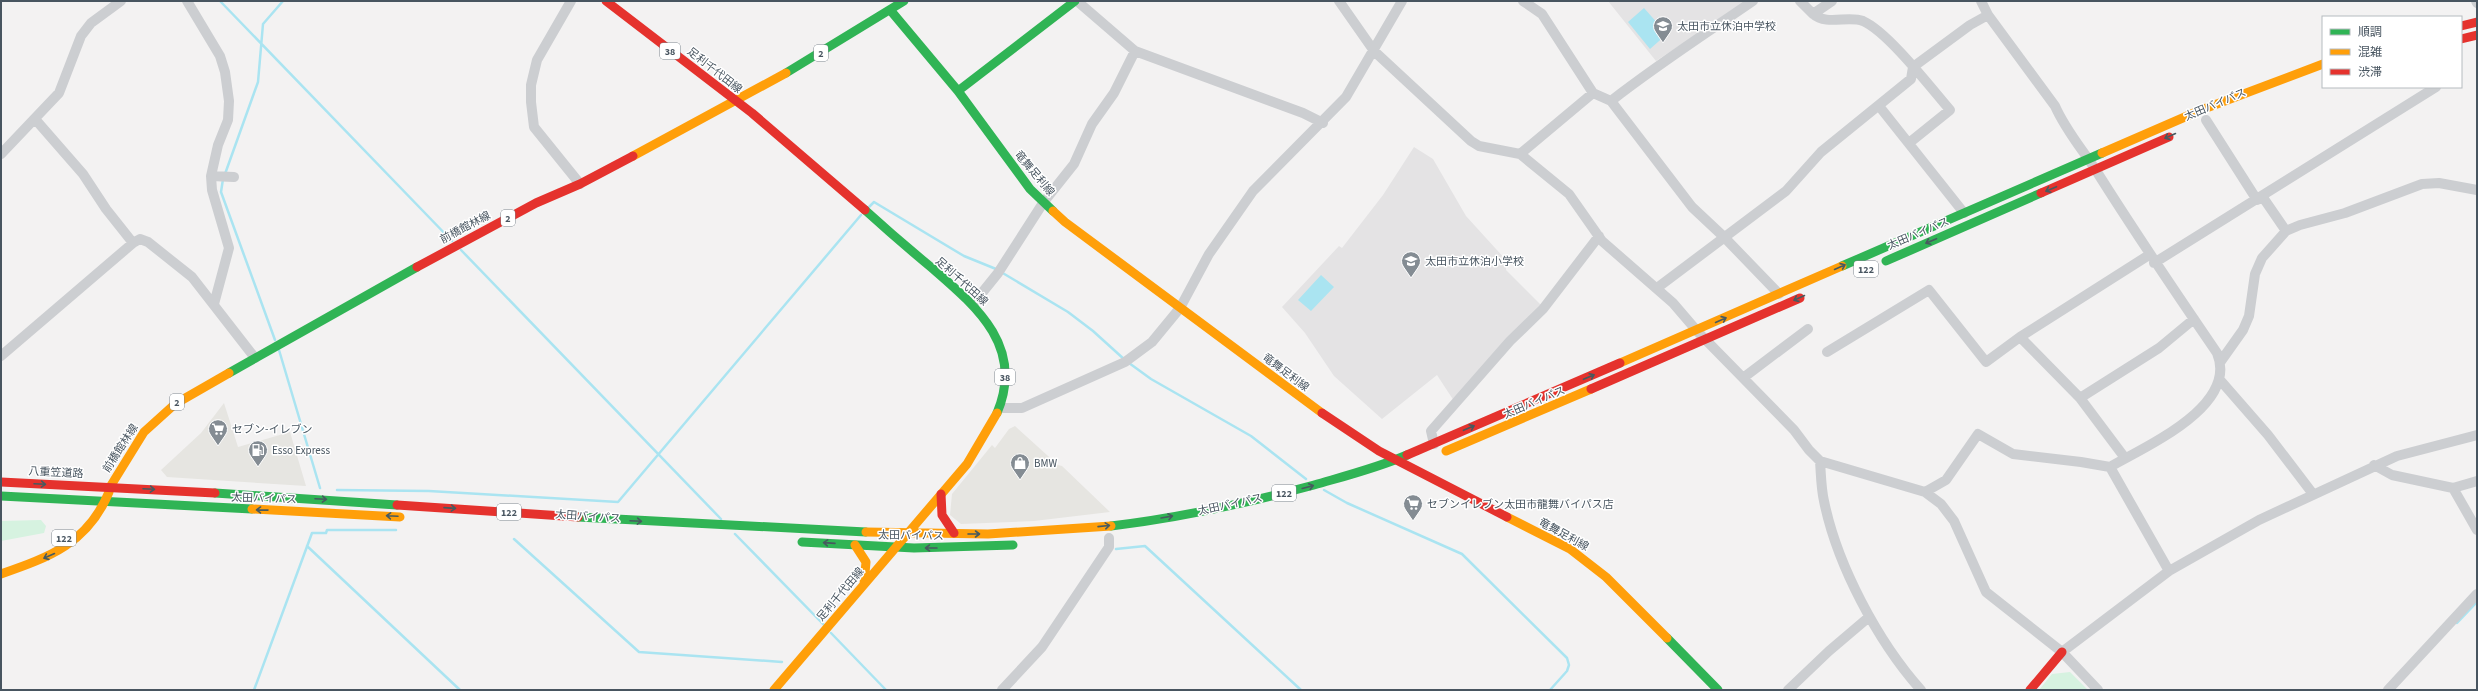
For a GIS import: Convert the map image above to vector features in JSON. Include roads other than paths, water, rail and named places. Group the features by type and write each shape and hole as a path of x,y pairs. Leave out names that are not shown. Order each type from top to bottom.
{"main road":[{"name":"足利千代田線","path":"606,1 735,101 973,304 998,339 1004,360 1005,385 1001,408 986,438 941,494 774,690"},
{"name":"前橋館林線","path":"110,487 136,442 162,413 272,348 536,203 580,184 803,64 891,11 904,1"},
{"path":"958,91 1076,1"},
{"name":"竜舞足利線","path":"891,11 958,91 1019,175 1043,203 1180,308 1346,431 1396,460 1570,549 1588,561 1606,576 1718,690"},
{"path":"2462,26 2477,22"},
{"path":"2462,39 2477,35"},
{"name":"太田バイパス","path":"110,487 330,500 612,520 907,534 1011,534 1143,521 1209,510 1290,492 1396,460 1697,331 2087,159 2256,87 2322,64"},
{"name":"太田バイパス","path":"2250,102 2285,89"},
{"name":"太田バイパス","path":"2202,122 2216,116"},
{"name":"太田バイパス","path":"1876,265 2178,133"},
{"name":"太田バイパス","path":"1436,455 1495,432 1811,294"},
{"path":"1396,472 1422,460"},
{"name":"八重笠道路","path":"1,482 110,487"},
{"name":"122","path":"1,565 55,544 73,530 95,501 110,487"},
{"name":"122","path":"1,574 66,548 89,528 106,502 110,487"},
{"path":"941,494 941,516 944,523 954,533"},
{"path":"1,496 106,502"},
{"name":"太田バイパス","path":"106,502 408,517"},
{"name":"太田バイパス","path":"795,541 896,547 956,548 1024,544"},
{"path":"855,545 866,562 864,584"},
{"path":"2030,690 2062,652"}],"street":[{"path":"1,154 59,93 81,36 91,23 121,1"},
{"path":"187,1 220,56 228,90 228,120 218,145 215,177 212,190 229,248 214,304"},
{"path":"571,1 537,60 531,85 531,102 534,127 580,184"},
{"path":"1076,1 1135,51 1303,113 1323,123"},
{"path":"1339,1 1374,51 1471,141 1479,146 1520,154 1569,194 1599,236 1657,288 1794,430 1809,450 1820,461 1924,492 1941,504 1954,521 1986,592 2062,652 2098,690"},
{"path":"1001,408 1022,408 1125,362 1152,342 1180,308 1209,254 1253,191 1323,123 1346,98 1402,1"},
{"path":"1523,1 1542,14 1593,93 1611,101 1692,207 1724,237 1779,294"},
{"path":"1611,101 1655,66 1715,28 1753,1"},
{"path":"1800,1 1819,19 1862,20 1874,27 1913,66 1950,110 1909,143"},
{"path":"1814,14 1832,1"},
{"path":"1981,1 1988,15 2055,106 2062,123 2096,170 2152,259 2221,361"},
{"path":"1657,288 1786,191 1821,152 1911,79 1913,66 1970,25 1988,15"},
{"path":"973,304 1007,260 1043,203 1074,164 1092,124 1114,93 1135,51"},
{"path":"1827,352 1929,290 1986,362 2020,337 2152,259 2260,198 2434,88"},
{"path":"1520,154 1593,93"},
{"path":"1879,106 1964,212"},
{"path":"35,119 84,174 106,209 133,243"},
{"path":"2202,122 2286,231"},
{"path":"215,177 232,178"},
{"path":"1924,492 1946,480 1978,434 2013,454 2110,467 2188,421 2219,385 2221,361 2242,330 2249,316 2255,274 2262,258 2286,231 2300,225 2343,213 2422,184 2440,183 2477,190"},
{"path":"1434,444 1431,431 1510,341 1543,309 1599,236"},
{"path":"3,351 133,243 140,240 148,242 192,277 255,358"},
{"path":"2080,398 2159,348 2194,319"},
{"path":"1743,378 1808,329"},
{"path":"2020,337 2080,398 2125,458"},
{"path":"2220,380 2268,435 2313,494"},
{"path":"2062,652 2169,571 2225,538 2374,465 2397,456 2477,435"},
{"path":"1820,461 1824,500 1832,530 1869,617 1892,656 1920,690"},
{"path":"2374,465 2392,475 2452,488 2477,481"},
{"path":"2110,467 2169,571"},
{"path":"2452,488 2477,530"},
{"path":"1002,690 1046,642 1109,547 1109,537"},
{"path":"2388,690 2477,594"},
{"path":"1788,690 1828,651 1869,617"}],"water":[{"path":"1644,8 1667,34 1650,49 1628,22"},
{"path":"1321,275 1334,287 1311,311 1298,300"}],"waterway":[{"path":"220,1 452,241"},
{"path":"225,174 258,82 263,24 283,1"},
{"path":"223,179 221,192 275,340"},
{"path":"869,207 874,202 964,256 996,269"},
{"path":"337,490 429,491 618,502 861,215"},
{"path":"461,250 721,519"},
{"path":"1001,272 1068,312 1093,331 1125,360"},
{"path":"279,350 320,488"},
{"path":"1129,363 1151,379 1251,436 1306,479"},
{"path":"1324,490 1347,503 1462,554 1567,658 1569,665 1567,671 1550,690"},
{"path":"254,690 312,533 326,533 327,530 396,530"},
{"path":"735,534 824,625"},
{"path":"514,539 639,652 782,662"},
{"path":"307,546 460,690"},
{"path":"1116,549 1145,546 1301,690"},
{"path":"2457,623 2477,602"},
{"path":"831,633 886,690"}],"place":[{"name":"太田市立休泊中学校","path":"1663,43"},
{"name":"太田市立休泊小学校","path":"1411,278"},
{"name":"セブン-イレブン","path":"218,446"},
{"name":"Esso Express","path":"258,467"},
{"name":"BMW","path":"1020,480"},
{"name":"セブンイレブン太田市龍舞バイパス店","path":"1413,521"}]}
